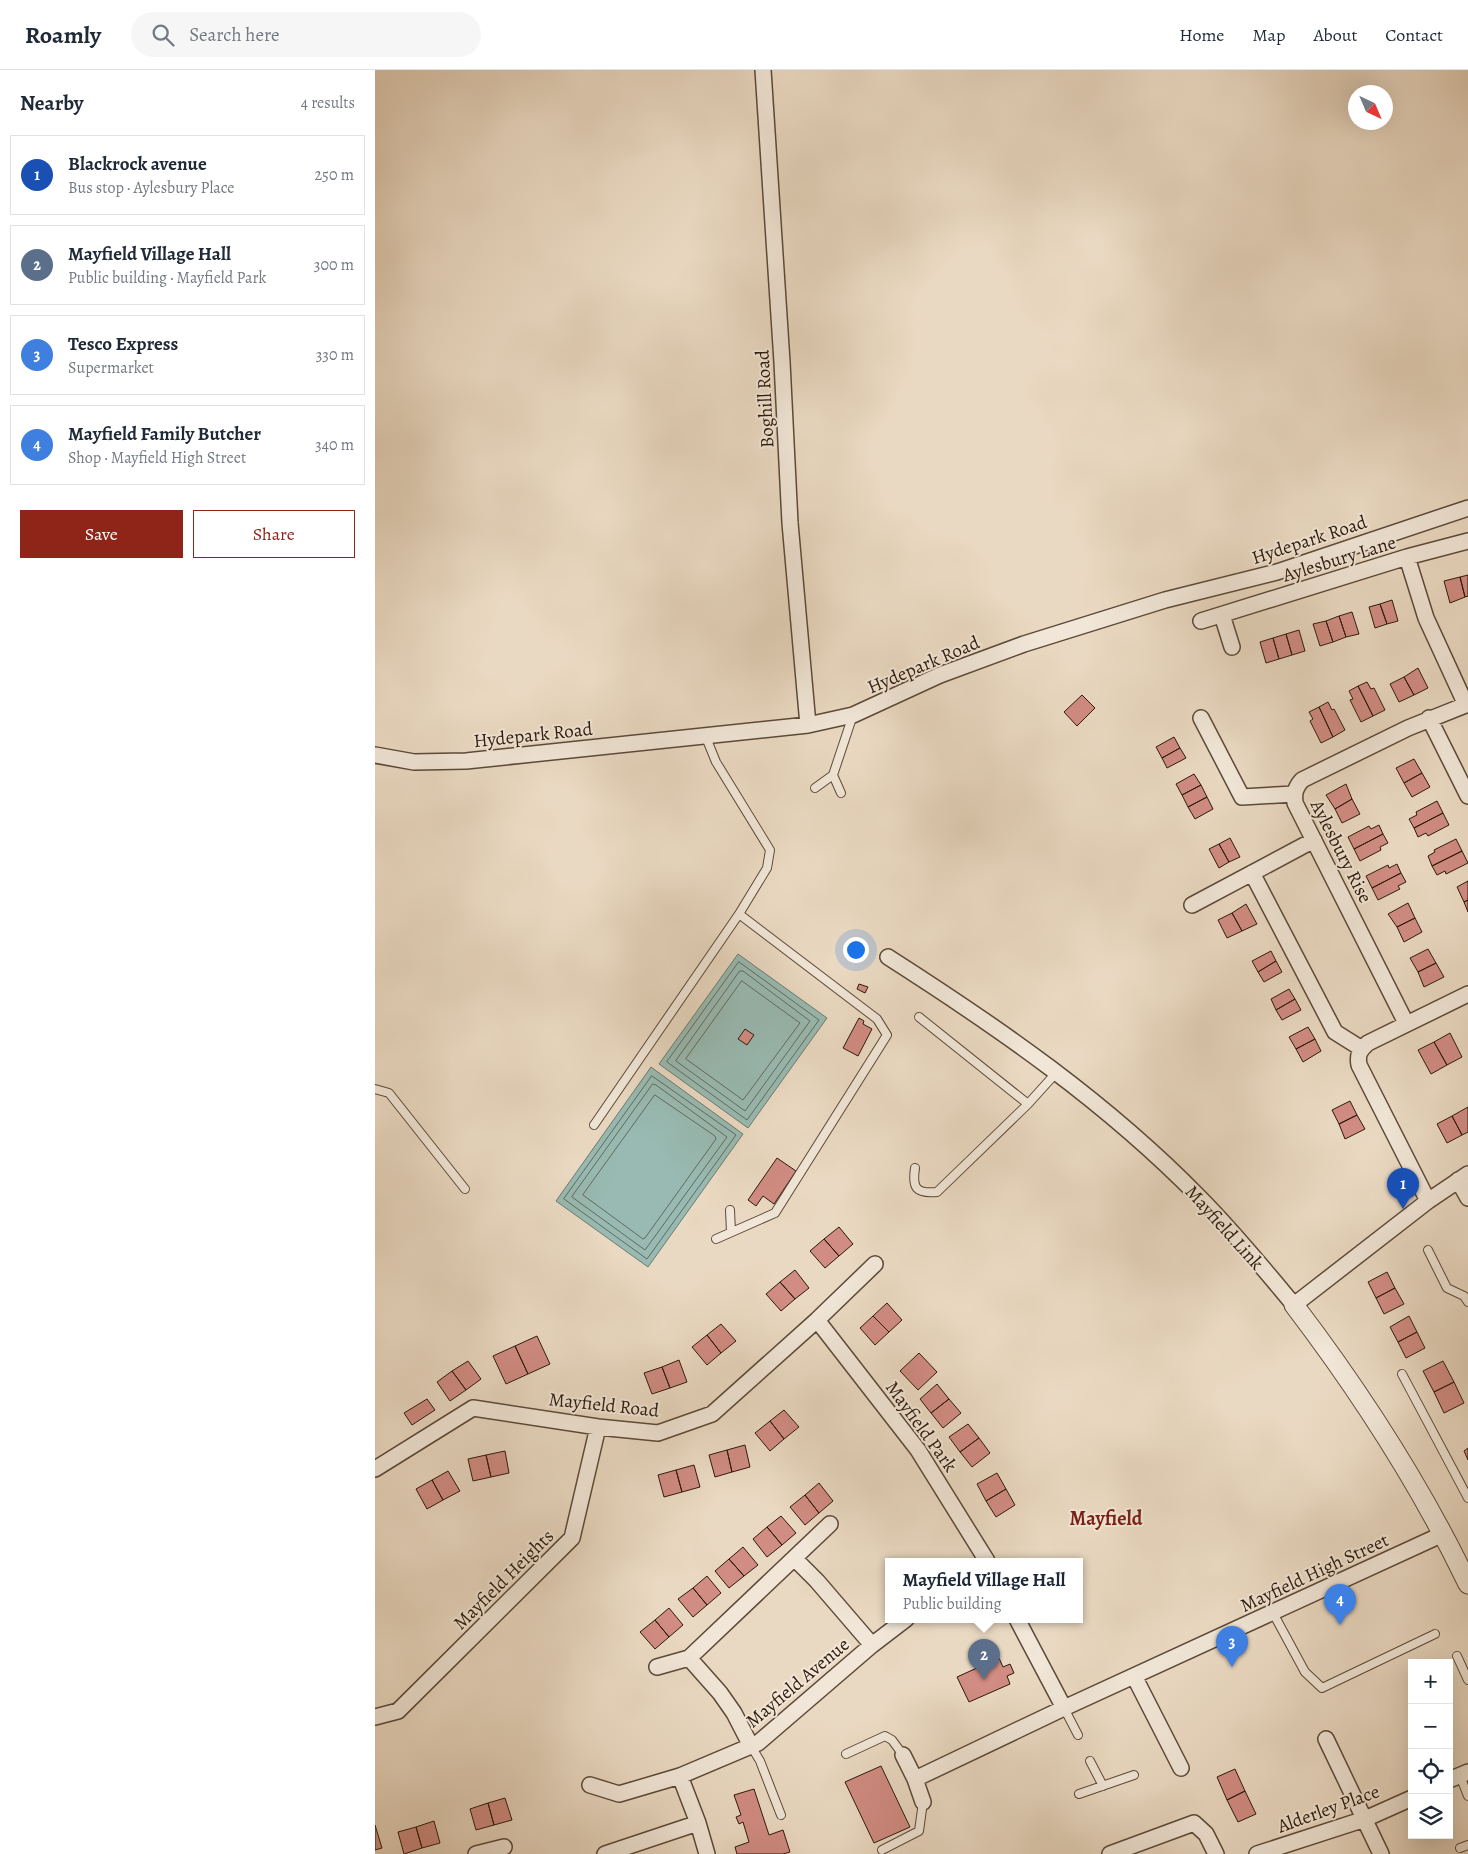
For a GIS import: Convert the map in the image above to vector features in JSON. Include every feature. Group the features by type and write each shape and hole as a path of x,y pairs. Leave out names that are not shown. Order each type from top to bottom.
{"street":[{"name":"Boghill Road","path":"763,70 782,362 790,522 809,725"},
{"name":"Hydepark Road","path":"375,755 414,762 466,761 809,725 853,715 941,675 1024,644 1165,600 1277,572 1468,508"},
{"name":"Aylesbury Lane","path":"1201,621 1407,557 1468,541"},
{"path":"1407,557 1426,618 1467,704"},
{"path":"1222,616 1232,647"},
{"name":"Aylesbury Rise","path":"1406,1024 1295,803 1294,794 1302,780 1429,718 1467,704"},
{"path":"1201,718 1217,732 1242,797 1294,794"},
{"path":"1429,718 1468,796"},
{"path":"1192,906 1314,840"},
{"path":"1252,873 1335,1032 1361,1049"},
{"name":"Mayfield Link","path":"887,956 1012,1038 1139,1140 1200,1198 1294,1305 1332,1356 1387,1436 1443,1534 1468,1584"},
{"path":"1428,1201 1359,1065 1358,1056 1361,1049 1368,1043 1468,994"},
{"path":"1294,1305 1428,1201 1463,1177 1468,1198"},
{"name":"Mayfield Road","path":"375,1469 473,1408 598,1427 658,1433 712,1414 817,1320 875,1264"},
{"name":"Mayfield Park","path":"817,1320 918,1450 985,1558"},
{"name":"Mayfield Heights","path":"375,1717 398,1711 572,1538 598,1427"},
{"path":"657,1667 689,1658 830,1524"},
{"name":"Mayfield High Street","path":"915,1779 1064,1708 1443,1534"},
{"path":"794,1558 817,1581 872,1645"},
{"name":"Mayfield Avenue","path":"590,1785 619,1794 680,1776 758,1743 872,1645 901,1623"},
{"path":"1019,1623 1064,1708"},
{"path":"689,1658 729,1707 751,1746"},
{"path":"1134,1676 1181,1768"},
{"path":"1326,1739 1381,1854"},
{"path":"903,1755 915,1779 923,1802"},
{"path":"680,1776 698,1823 707,1854"},
{"name":"Alderley Place","path":"1257,1854 1365,1820 1408,1800"},
{"path":"605,1854 698,1823"},
{"path":"1110,1854 1194,1823 1206,1834 1216,1854"},
{"path":"476,1854 504,1847"}],"lane":[{"path":"815,788 833,775 853,715"},
{"path":"595,1124 739,914 767,868 770,850 716,762 705,735"},
{"path":"833,775 841,793"},
{"path":"716,1239 775,1213 887,1035 877,1019 739,914"},
{"path":"919,1017 1028,1104"},
{"path":"915,1168 913,1180 916,1188 922,1192 937,1192 1028,1104 1056,1073"},
{"path":"375,1088 389,1094 465,1189"},
{"path":"730,1210 731,1232"},
{"path":"1428,1250 1447,1288 1465,1296 1468,1302"},
{"path":"1402,1374 1468,1498"},
{"path":"1273,1612 1305,1672 1322,1688 1435,1634"},
{"path":"1457,1656 1468,1680"},
{"path":"1064,1708 1078,1735"},
{"path":"846,1754 885,1736 892,1740 903,1755"},
{"path":"751,1746 760,1761 781,1816"},
{"path":"1090,1760 1103,1786"},
{"path":"1079,1794 1135,1774"},
{"path":"1459,1776 1468,1796"},
{"path":"882,1850 919,1831 923,1802"}],"water":[{"path":"738,954 827,1018 748,1128 659,1064"},
{"path":"651,1067 743,1134 648,1267 556,1201"}],"building":[{"path":"1468,575 1468,596 1465,597 1460,577"},
{"path":"1460,577 1465,597 1450,603 1444,581"},
{"path":"1392,600 1398,621 1387,624 1380,604"},
{"path":"1380,604 1387,624 1375,628 1369,607"},
{"path":"1352,612 1359,634 1346,637 1339,616"},
{"path":"1339,616 1346,637 1333,642 1326,621"},
{"path":"1326,621 1333,642 1320,646 1313,624"},
{"path":"1299,630 1305,651 1292,655 1286,634"},
{"path":"1286,634 1292,655 1279,659 1273,638"},
{"path":"1273,638 1279,659 1266,663 1260,642"},
{"path":"1418,668 1428,688 1414,695 1404,677"},
{"path":"1404,677 1414,695 1399,702 1390,684"},
{"path":"1367,682 1371,689 1374,688 1385,710 1373,716 1358,686"},
{"path":"1358,686 1373,716 1361,722 1350,700 1353,699 1349,691"},
{"path":"1082,695 1095,708 1077,726 1064,712"},
{"path":"1328,702 1345,730 1333,737 1319,707"},
{"path":"1319,707 1333,737 1321,743 1310,721 1313,719 1309,712"},
{"path":"1174,737 1180,748 1162,758 1156,747"},
{"path":"1180,748 1186,758 1167,768 1162,758"},
{"path":"1414,759 1422,773 1404,783 1396,768"},
{"path":"1422,773 1430,787 1412,797 1404,783"},
{"path":"1194,774 1201,785 1182,795 1176,784"},
{"path":"1346,784 1352,799 1335,809 1326,795"},
{"path":"1201,785 1207,797 1188,807 1182,795"},
{"path":"1207,797 1213,809 1195,819 1188,807"},
{"path":"1352,799 1360,814 1342,823 1335,809"},
{"path":"1437,801 1443,813 1414,828 1409,819 1417,815 1416,812"},
{"path":"1443,813 1449,825 1428,836 1426,833 1418,837 1414,828"},
{"path":"1379,825 1383,834 1354,849 1348,837 1369,826 1371,829"},
{"path":"1383,834 1388,843 1380,847 1381,850 1360,861 1354,849"},
{"path":"1230,838 1240,857 1229,862 1219,844"},
{"path":"1456,839 1462,851 1432,866 1428,856 1435,852 1434,850"},
{"path":"1219,844 1229,862 1219,868 1209,849"},
{"path":"1462,851 1468,863 1446,874 1445,871 1437,875 1432,866"},
{"path":"1397,864 1401,873 1372,888 1366,876 1388,865 1389,868"},
{"path":"1401,873 1406,882 1398,886 1400,889 1378,900 1372,888"},
{"path":"1468,881 1468,900 1464,902 1457,887"},
{"path":"1468,900 1468,912 1464,902"},
{"path":"1408,903 1415,918 1397,927 1388,914"},
{"path":"1246,904 1257,924 1242,931 1232,913"},
{"path":"1232,913 1242,931 1227,938 1218,920"},
{"path":"1415,918 1422,932 1404,942 1397,927"},
{"path":"1428,949 1436,963 1418,972 1410,958"},
{"path":"1271,951 1276,961 1258,972 1252,961"},
{"path":"1276,961 1282,972 1264,982 1258,972"},
{"path":"1436,963 1444,977 1424,987 1418,972"},
{"path":"859,984 868,987 865,993 857,989"},
{"path":"1289,989 1295,999 1276,1010 1271,999"},
{"path":"1295,999 1301,1010 1282,1020 1276,1010"},
{"path":"859,1018 864,1021 863,1024 872,1029 858,1056 843,1048"},
{"path":"1308,1027 1315,1039 1296,1049 1289,1037"},
{"path":"745,1029 754,1035 747,1045 738,1039"},
{"path":"1450,1033 1462,1057 1447,1065 1434,1042"},
{"path":"1315,1039 1321,1051 1303,1062 1296,1049"},
{"path":"1434,1042 1447,1065 1431,1074 1418,1050"},
{"path":"1350,1101 1357,1115 1339,1124 1332,1110"},
{"path":"1468,1107 1468,1132 1462,1135 1452,1116"},
{"path":"1357,1115 1365,1129 1345,1139 1339,1124"},
{"path":"1452,1116 1462,1135 1447,1143 1437,1124"},
{"path":"777,1158 796,1171 774,1204 763,1196 756,1206 748,1200"},
{"path":"839,1227 853,1244 839,1256 824,1239"},
{"path":"824,1239 839,1256 825,1268 810,1251"},
{"path":"795,1270 809,1288 795,1299 780,1282"},
{"path":"1387,1272 1395,1288 1376,1298 1368,1282"},
{"path":"780,1282 795,1299 781,1311 766,1294"},
{"path":"1395,1288 1404,1304 1384,1314 1376,1298"},
{"path":"887,1303 902,1320 889,1332 873,1316"},
{"path":"873,1316 889,1332 875,1345 860,1328"},
{"path":"1409,1316 1417,1332 1398,1342 1390,1327"},
{"path":"721,1324 736,1341 721,1353 707,1335"},
{"path":"1417,1332 1425,1348 1406,1358 1398,1342"},
{"path":"707,1335 721,1353 707,1365 692,1347"},
{"path":"537,1336 550,1364 528,1374 515,1346"},
{"path":"515,1346 528,1374 506,1384 493,1356"},
{"path":"919,1353 937,1372 918,1390 900,1371"},
{"path":"679,1360 687,1382 670,1388 662,1367"},
{"path":"468,1361 481,1379 466,1390 452,1371"},
{"path":"1443,1361 1454,1382 1434,1392 1423,1371"},
{"path":"662,1367 670,1388 652,1394 644,1373"},
{"path":"452,1371 466,1390 450,1401 437,1382"},
{"path":"1454,1382 1464,1403 1444,1413 1434,1392"},
{"path":"937,1384 949,1399 931,1413 920,1399"},
{"path":"427,1399 435,1410 412,1425 404,1413"},
{"path":"949,1399 961,1413 943,1428 931,1413"},
{"path":"784,1410 799,1427 784,1439 770,1421"},
{"path":"770,1421 784,1439 770,1451 755,1433"},
{"path":"968,1424 979,1438 960,1452 949,1437"},
{"path":"979,1438 990,1453 972,1467 960,1452"},
{"path":"745,1445 750,1467 732,1472 727,1450"},
{"path":"1468,1448 1468,1460 1464,1451"},
{"path":"727,1450 732,1472 715,1477 709,1455"},
{"path":"505,1451 509,1473 491,1477 486,1455"},
{"path":"486,1455 491,1477 473,1481 468,1459"},
{"path":"694,1465 700,1487 682,1492 676,1470"},
{"path":"676,1470 682,1492 664,1497 658,1475"},
{"path":"448,1471 460,1491 443,1500 432,1480"},
{"path":"997,1473 1006,1489 986,1501 977,1484"},
{"path":"432,1480 443,1500 427,1509 416,1489"},
{"path":"819,1483 833,1501 819,1513 805,1495"},
{"path":"1006,1489 1015,1505 996,1517 986,1501"},
{"path":"805,1495 819,1513 805,1525 790,1507"},
{"path":"781,1516 796,1533 782,1545 767,1527"},
{"path":"767,1527 782,1545 767,1557 753,1539"},
{"path":"743,1547 758,1565 744,1576 729,1559"},
{"path":"729,1559 744,1576 729,1588 715,1571"},
{"path":"707,1576 721,1593 707,1605 693,1588"},
{"path":"693,1588 707,1605 693,1617 678,1599"},
{"path":"669,1608 683,1625 669,1637 655,1620"},
{"path":"655,1620 669,1637 655,1649 640,1632"},
{"path":"999,1658 1003,1667 1010,1664 1014,1673 1007,1676 1010,1684 969,1702 957,1677"},
{"path":"881,1766 910,1827 874,1843 845,1782"},
{"path":"1235,1769 1245,1791 1227,1800 1217,1777"},
{"path":"754,1789 769,1835 783,1830 790,1852 783,1854 737,1854 735,1847 749,1842 743,1822 739,1824 736,1817 741,1815 734,1795"},
{"path":"1245,1791 1256,1814 1238,1822 1227,1800"},
{"path":"505,1798 512,1820 494,1825 488,1803"},
{"path":"488,1803 494,1825 476,1830 470,1809"},
{"path":"434,1821 440,1843 422,1848 416,1827"},
{"path":"375,1825 382,1848 375,1850"},
{"path":"416,1827 422,1848 404,1854 398,1832"}],"place":[{"name":"Blackrock avenue","path":"1403,1209"},
{"name":"Mayfield Family Butcher","path":"1340,1625"},
{"name":"Tesco Express","path":"1232,1667"},
{"name":"Mayfield Village Hall","path":"984,1680"}],"district":[{"name":"Mayfield","path":"1106,1518"}]}
